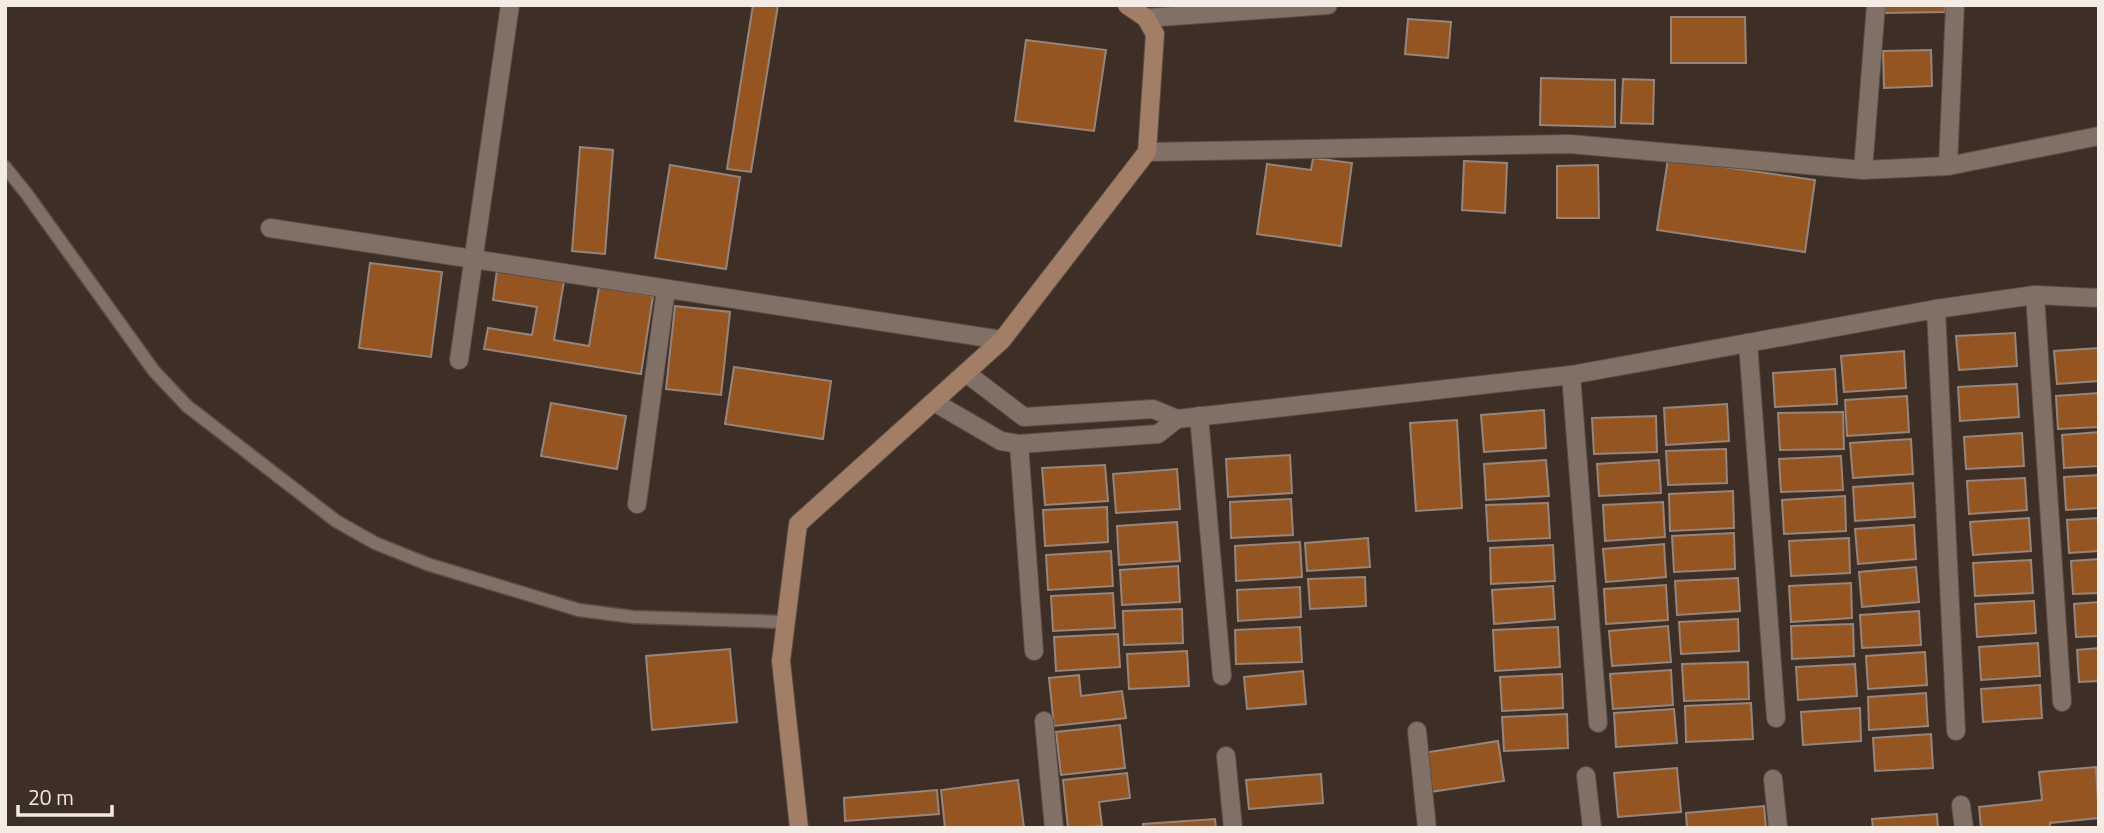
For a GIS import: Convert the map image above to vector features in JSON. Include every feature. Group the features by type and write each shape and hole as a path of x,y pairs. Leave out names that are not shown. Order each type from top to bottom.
{"street":[{"path":"459,360 510,5"},
{"path":"799,828 781,661 798,524 1002,340 1147,152 1155,34 1146,18 1126,5"},
{"path":"1146,18 1328,5"},
{"path":"1863,170 1876,5"},
{"path":"1948,166 1955,5"},
{"path":"1147,152 1570,144 1863,170 1948,166 2099,136"},
{"path":"270,228 1002,340"},
{"path":"636,504 666,289"},
{"path":"966,373 1024,417 1153,409 1177,419 1571,375 1936,309 2035,295 2099,298"},
{"path":"2035,295 2062,702"},
{"path":"1936,309 1956,731"},
{"path":"1748,343 1776,718"},
{"path":"1571,375 1598,723"},
{"path":"934,402 1001,440 1019,444 1158,434 1177,419"},
{"path":"1199,416 1222,676"},
{"path":"1019,444 1034,651"},
{"path":"1044,720 1054,828"},
{"path":"1417,732 1427,828"},
{"path":"1226,756 1233,828"},
{"path":"1586,775 1592,828"},
{"path":"1773,779 1778,828"},
{"path":"1961,805 1964,828"}],"lane":[{"path":"5,167 153,371 187,406 335,521 375,543 427,564 579,610 632,617 785,622"}],"building":[{"path":"753,5 778,5 751,172 727,169"},
{"path":"1885,5 1945,5 1945,12 1885,13"},
{"path":"1671,17 1745,17 1746,63 1671,63"},
{"path":"1408,19 1451,22 1448,58 1405,54"},
{"path":"1026,40 1106,50 1094,131 1015,121"},
{"path":"1931,50 1932,86 1884,88 1883,51"},
{"path":"1541,78 1615,80 1615,127 1540,125"},
{"path":"1623,79 1654,80 1653,124 1621,123"},
{"path":"580,147 613,150 605,254 572,251"},
{"path":"1313,158 1352,163 1341,246 1257,234 1267,164 1311,170"},
{"path":"1668,159 1815,180 1805,252 1657,230"},
{"path":"1464,161 1507,163 1505,213 1462,210"},
{"path":"670,165 740,177 726,269 655,258"},
{"path":"1598,165 1599,218 1557,218 1557,166"},
{"path":"370,263 442,272 431,357 359,348"},
{"path":"497,270 564,281 554,340 589,346 599,287 653,296 641,374 484,349 488,328 532,335 537,307 493,300"},
{"path":"675,306 730,312 721,395 666,389"},
{"path":"2015,333 2017,366 1959,370 1956,336"},
{"path":"2099,348 2099,381 2057,384 2054,351"},
{"path":"1904,351 1906,388 1844,392 1841,356"},
{"path":"734,367 831,381 823,439 725,424"},
{"path":"1835,369 1837,404 1775,407 1773,373"},
{"path":"2017,384 2019,417 1960,421 1958,387"},
{"path":"2099,393 2099,427 2058,429 2056,396"},
{"path":"1907,396 1909,432 1847,436 1845,400"},
{"path":"551,403 626,416 617,469 541,456"},
{"path":"1727,404 1729,441 1666,445 1664,408"},
{"path":"1544,410 1546,448 1484,452 1481,415"},
{"path":"1843,412 1844,449 1780,450 1778,413"},
{"path":"1656,416 1657,452 1594,454 1592,418"},
{"path":"1457,420 1462,508 1416,511 1410,423"},
{"path":"2099,432 2099,466 2064,468 2062,435"},
{"path":"2022,433 2024,466 1966,469 1964,437"},
{"path":"1911,439 1913,474 1853,478 1850,443"},
{"path":"1726,449 1727,483 1668,485 1666,451"},
{"path":"1290,455 1292,493 1228,497 1226,459"},
{"path":"1841,456 1843,490 1781,492 1779,459"},
{"path":"1546,460 1549,496 1486,500 1484,464"},
{"path":"1659,460 1661,493 1599,496 1597,464"},
{"path":"1105,465 1108,501 1045,505 1042,468"},
{"path":"1177,469 1180,509 1116,513 1113,474"},
{"path":"2099,475 2099,508 2066,510 2064,477"},
{"path":"2025,478 2027,510 1969,514 1967,481"},
{"path":"1913,483 1915,517 1855,521 1853,487"},
{"path":"1733,491 1734,528 1670,531 1669,494"},
{"path":"1845,496 1846,531 1784,534 1782,500"},
{"path":"1291,499 1293,535 1231,538 1230,502"},
{"path":"1663,502 1665,537 1605,541 1603,505"},
{"path":"1548,503 1550,538 1488,541 1486,505"},
{"path":"1107,507 1108,542 1045,546 1043,510"},
{"path":"2029,518 2031,551 1973,555 1970,522"},
{"path":"2099,518 2099,551 2069,553 2067,520"},
{"path":"1177,522 1180,561 1119,565 1117,526"},
{"path":"1914,525 1916,559 1858,564 1855,529"},
{"path":"1734,533 1735,569 1674,572 1672,536"},
{"path":"1368,538 1370,567 1307,571 1305,543"},
{"path":"1849,538 1850,573 1791,576 1789,541"},
{"path":"1300,542 1302,577 1236,581 1235,546"},
{"path":"1664,544 1666,577 1606,582 1603,549"},
{"path":"1553,545 1555,581 1491,584 1490,548"},
{"path":"1111,551 1113,586 1048,590 1046,555"},
{"path":"2099,559 2099,593 2073,594 2071,561"},
{"path":"2031,560 2033,593 1975,596 1973,563"},
{"path":"1178,566 1180,602 1122,605 1120,570"},
{"path":"1916,567 1919,602 1862,607 1859,572"},
{"path":"1365,577 1366,606 1310,609 1308,579"},
{"path":"1738,578 1740,611 1677,615 1675,581"},
{"path":"1851,583 1852,618 1791,622 1789,586"},
{"path":"1666,585 1668,620 1606,624 1604,589"},
{"path":"1553,586 1555,619 1494,624 1492,590"},
{"path":"1300,587 1301,617 1238,621 1237,590"},
{"path":"1113,593 1115,628 1053,631 1051,596"},
{"path":"2034,601 2036,633 1977,637 1975,604"},
{"path":"2099,602 2099,636 2076,637 2074,604"},
{"path":"1182,609 1183,643 1124,645 1123,611"},
{"path":"1919,611 1921,645 1862,648 1860,615"},
{"path":"1738,619 1739,651 1681,654 1679,622"},
{"path":"1853,624 1854,656 1792,659 1791,626"},
{"path":"1668,626 1671,662 1612,666 1609,631"},
{"path":"1300,627 1302,662 1236,664 1235,630"},
{"path":"1558,627 1560,667 1495,671 1493,630"},
{"path":"1118,634 1120,667 1056,671 1054,637"},
{"path":"2038,643 2040,676 1981,680 1979,647"},
{"path":"2099,648 2099,681 2079,682 2077,650"},
{"path":"730,649 737,722 652,730 646,656"},
{"path":"1187,651 1189,686 1129,689 1127,654"},
{"path":"1925,652 1927,685 1868,689 1866,656"},
{"path":"1748,662 1749,699 1684,701 1682,664"},
{"path":"1855,664 1857,696 1798,700 1796,667"},
{"path":"1671,670 1673,705 1613,709 1610,674"},
{"path":"1303,671 1306,704 1247,709 1244,677"},
{"path":"1562,674 1563,708 1502,711 1500,677"},
{"path":"1079,675 1081,696 1122,691 1126,718 1054,726 1049,678"},
{"path":"2040,685 2042,718 1983,722 1981,689"},
{"path":"1926,693 1928,726 1869,730 1868,697"},
{"path":"1751,703 1753,739 1686,742 1685,706"},
{"path":"1860,708 1861,741 1803,745 1801,712"},
{"path":"1674,709 1677,743 1616,747 1614,713"},
{"path":"1567,714 1568,748 1504,751 1502,717"},
{"path":"1120,725 1125,768 1061,775 1056,732"},
{"path":"1931,734 1933,768 1875,771 1873,738"},
{"path":"1498,741 1504,781 1430,792 1423,753"},
{"path":"2096,767 2099,818 2050,823 2050,828 1981,828 1979,807 2042,800 2039,772"},
{"path":"1677,768 1681,812 1618,817 1614,773"},
{"path":"1127,773 1130,798 1099,802 1102,826 1068,828 1063,780"},
{"path":"1321,774 1323,803 1249,809 1246,780"},
{"path":"1018,780 1024,828 945,828 941,790"},
{"path":"937,790 939,814 845,821 844,798"},
{"path":"1764,806 1766,828 1687,828 1686,813"},
{"path":"1937,814 1938,828 1873,828 1872,819"},
{"path":"1215,819 1216,828 1143,828 1143,824"}]}
